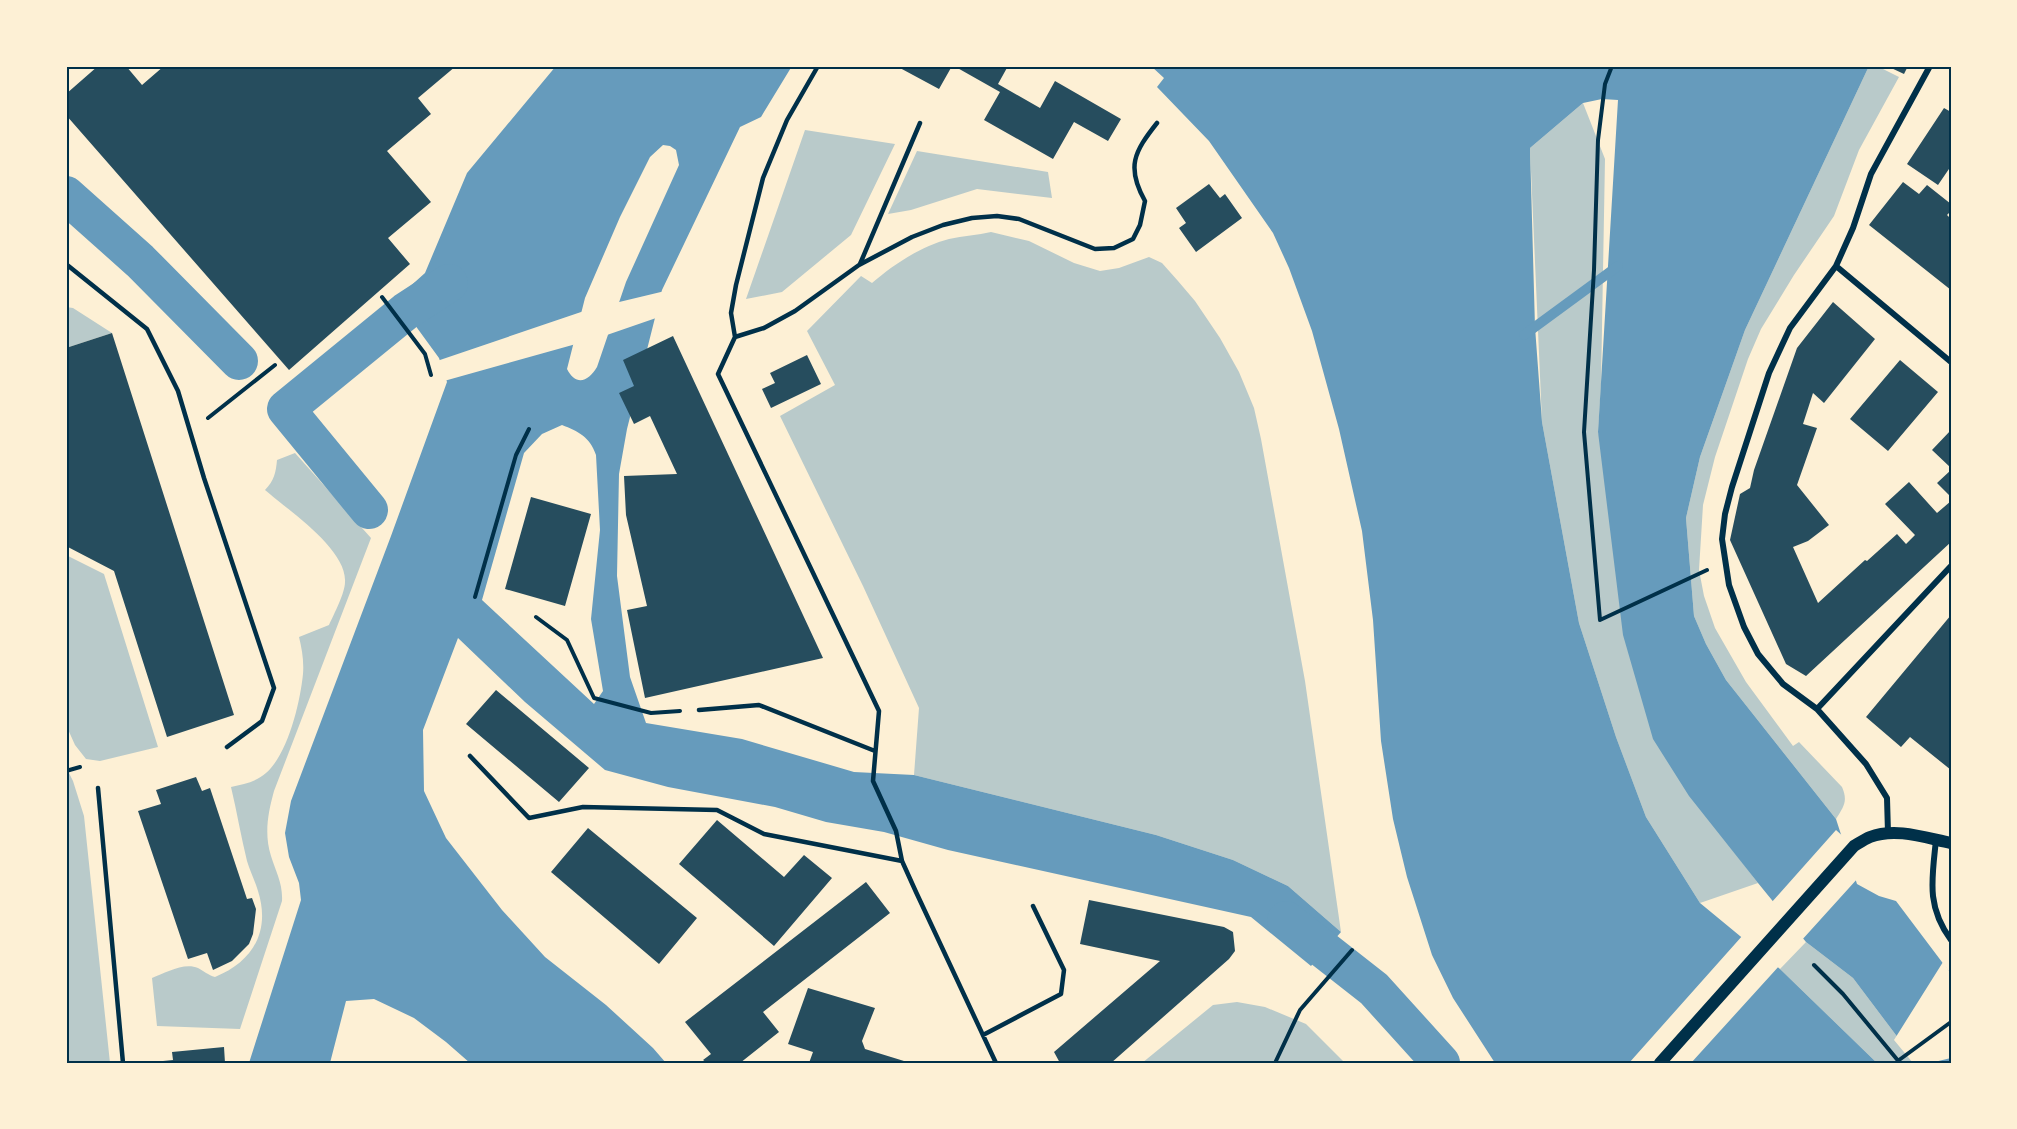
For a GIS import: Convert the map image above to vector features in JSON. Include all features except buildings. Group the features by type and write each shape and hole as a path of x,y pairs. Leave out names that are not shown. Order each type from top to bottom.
{"main road":[{"path":"1660,1063 1854,846 1871,836 1888,833 1907,834 1951,843"}],"street":[{"path":"1888,833 1887,798 1866,764 1816,709 1783,684 1758,654 1744,627 1731,593 1722,539 1732,487 1769,373 1790,328 1836,266 1854,228 1871,174 1930,66"},
{"path":"1836,266 1951,362"},
{"path":"1816,709 1951,566"},
{"path":"1936,840 1932,877 1933,904 1951,940"}],"lane":[{"path":"818,66 787,120 763,178 731,313 735,337 718,374 879,711 873,781 896,831 903,861 916,892 996,1063"},
{"path":"859,265 920,123"},
{"path":"735,337 764,328 795,311 859,265 912,237 943,225 997,216 1018,219 1095,249 1114,248 1133,239 1140,225 1145,201 1139,190 1133,168 1139,146 1157,123"},
{"path":"66,264 147,329 178,391 204,478 274,688 262,721 227,747"},
{"path":"699,710 759,705 875,751"},
{"path":"470,756 529,818 583,807 717,810 764,834 903,861"},
{"path":"98,788 123,1063"},
{"path":"983,1035 1061,994 1064,970 1033,906"}],"path":[{"path":"1612,66 1602,99 1598,140 1594,270 1584,432 1600,620 1707,570"},
{"path":"382,297 424,354 431,375"},
{"path":"191,431 275,365"},
{"path":"475,597 516,455 529,429"},
{"path":"536,617 567,640 594,698 651,713 699,710"},
{"path":"66,771 80,768"},
{"path":"1275,1063 1300,1010 1352,950"},
{"path":"1814,965 1843,994 1898,1062 1951,1022"}],"shaded area":[{"path":"1869,66 1877,66 1899,77 1859,150 1834,216 1761,329 1748,359 1715,457 1703,505 1699,570 1704,596 1715,628 1746,682 1793,746 1799,742 1842,787 1845,796 1844,803 1836,819 1726,680 1706,644 1694,616 1686,518 1700,457 1745,330"},
{"path":"1583,103 1605,159 1598,432 1725,840 1758,883 1700,903 1646,817 1616,737 1579,623 1542,422 1530,148"},
{"path":"805,130 895,144 851,235 782,292 746,299"},
{"path":"917,151 1048,172 1052,198 977,189 911,210 888,214"},
{"path":"991,232 1029,241 1074,263 1100,271 1119,268 1149,257 1162,263 1195,301 1239,372 1254,408 1261,439 1305,681 1341,932 1288,886 1233,860 1156,835 914,775 919,708 863,586 780,416 835,385 807,331 861,276 872,283 898,263 928,246 949,239"},
{"path":"66,307 73,308 112,333 66,348"},
{"path":"295,453 371,538 274,791 267,832 282,901 240,1029 157,1026 152,978 187,966 198,968 215,977 239,963 255,944 262,920 261,906 247,861 231,787 258,779 266,773 281,754 296,713 303,674 299,637 329,625 345,587 343,569 327,544 265,490 274,476 277,460"},
{"path":"66,555 104,574 158,747 100,761 86,759 75,745 66,725"},
{"path":"66,767 84,816 110,1063 66,1063"},
{"path":"1806,942 1853,978 1917,1063 1877,1063 1780,969"},
{"path":"1237,1002 1265,1007 1306,1024 1345,1063 1142,1063 1213,1005"}],"water":[{"path":"556,66 792,66 761,117 740,127 662,290 627,429 619,474 617,576 630,677 646,723 742,739 854,772 914,775 1156,835 1233,860 1288,886 1341,932 1311,966 1251,917 948,850 884,832 826,822 775,807 668,787 605,770 525,702 458,638 423,730 424,791 446,838 502,910 545,957 606,1005 666,1063 470,1063 414,1018 374,999 346,1001 330,1063 249,1063 301,900 299,883 289,857 285,833 291,801 447,382 439,358 396,299 425,273 467,173","holes":["663,145 676,150 679,165 626,282 597,367 586,379 578,380 567,369 585,298 620,217 650,157","562,425 583,436 596,455 600,530 591,619 603,691 594,704 482,600 524,453 542,434"]},
{"path":"1151,66 1869,66 1745,330 1700,457 1686,518 1694,616 1726,680 1836,819 1857,884 1879,896 1896,901 1951,974 1951,1063 1917,1063 1853,978 1806,942 1689,796 1653,739 1623,635 1598,432 1618,100 1602,99 1583,103 1530,148 1535,327 1542,422 1579,623 1616,737 1646,817 1700,903 1780,969 1877,1063 1495,1063 1453,998 1432,955 1407,877 1393,819 1381,741 1373,620 1362,531 1339,429 1312,331 1289,268 1273,233 1209,141 1157,87 1164,78"}],"pier":[{"path":"665,291 659,317 604,336 615,303"},
{"path":"584,311 576,344 444,381 437,361"},
{"path":"1836,830 1846,839 1858,878 1801,941 1771,903"},
{"path":"1743,935 1780,965 1691,1063 1629,1063"},
{"path":"1943,962 1951,974 1951,1058 1930,1063 1913,1063 1894,1040"}],"waterway":[{"path":"66,195 140,261 239,361"},
{"path":"1524,335 1618,266"},
{"path":"369,510 286,409 406,311 449,283"},
{"path":"1286,920 1374,989 1441,1063"}]}
